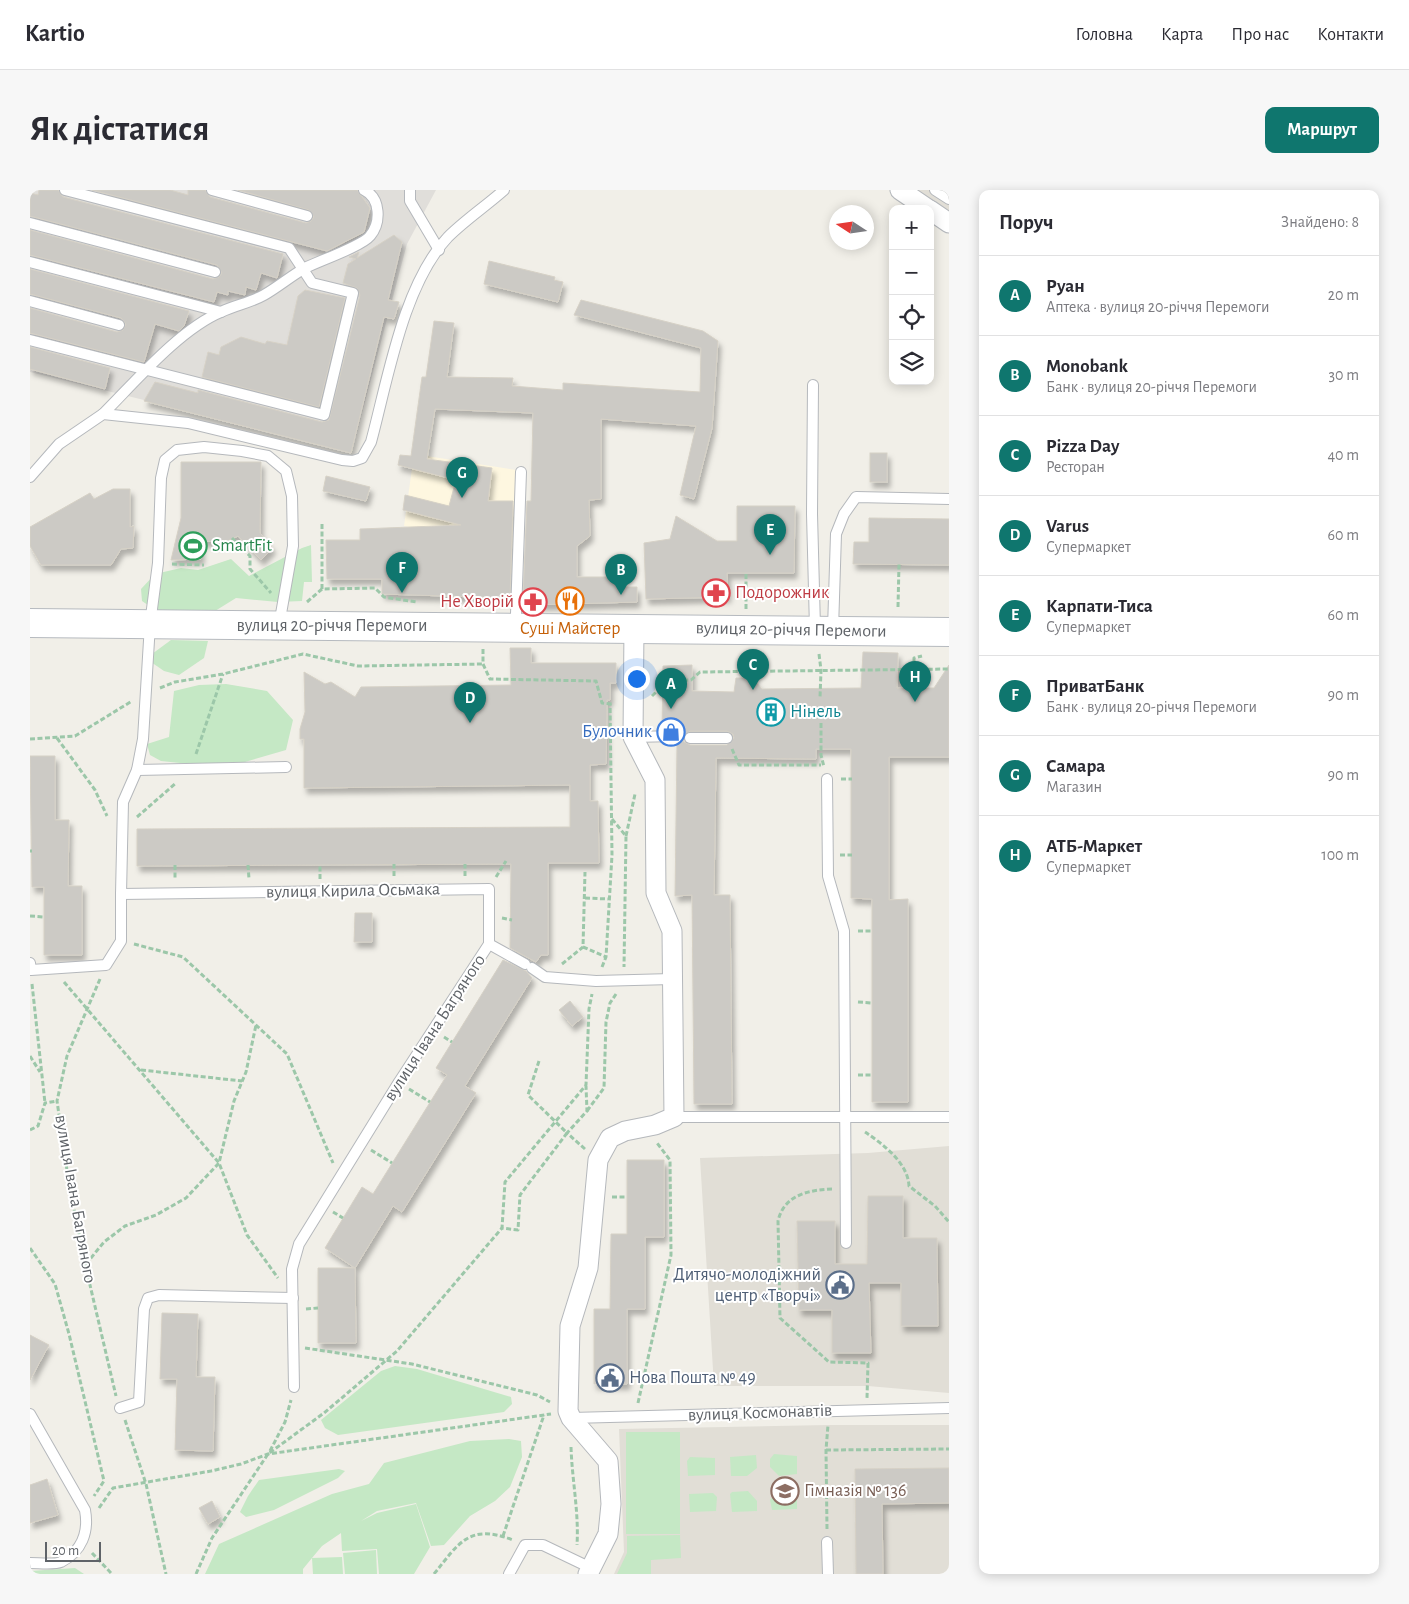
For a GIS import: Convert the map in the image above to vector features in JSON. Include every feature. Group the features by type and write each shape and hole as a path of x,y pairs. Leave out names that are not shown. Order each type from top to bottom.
{"street":[{"path":"900,190 922,205"},
{"path":"934,213 949,223"},
{"name":"вулиця 20-річчя Перемоги","path":"30,623 150,624 280,615 519,626 949,632"},
{"path":"585,1568 608,1534 610,1504 608,1462 570,1414 570,1326 588,1268 598,1160 610,1138 625,1131 655,1125 674,1117 672,932 656,893 656,780 633,736 634,628"}],"lane":[{"path":"30,340 324,415 353,294 312,283 289,248 65,190"},
{"path":"212,190 307,216"},
{"path":"30,477 59,444 103,414 146,370 181,338 221,312 244,305 265,295 304,269 369,238 376,227 378,212 375,200 364,190"},
{"path":"410,190 410,201 439,250"},
{"path":"103,414 188,424 342,460 353,461 362,458 371,442 403,322 426,268 448,237 504,190"},
{"path":"936,190 949,199"},
{"path":"30,223 215,272"},
{"path":"30,262 221,312"},
{"path":"30,301 119,325"},
{"path":"813,385 812,534 824,630"},
{"path":"31,967 54,970 106,965 121,941 122,802 137,770 142,739 150,624 158,563 161,478 165,460 177,450 204,447 268,456 286,471 292,496 293,546 280,615"},
{"path":"519,626 516,614 521,472"},
{"path":"824,630 836,534 844,514 856,497 949,499"},
{"path":"633,736 676,736"},
{"path":"690,738 727,738"},
{"path":"137,770 286,767"},
{"path":"828,779 828,876 844,931 846,1243"},
{"path":"489,889 489,944 545,977 596,981 672,980"},
{"name":"вулиця Кирила Осьмака","path":"121,894 489,889"},
{"name":"вулиця Івана Багряного","path":"294,1387 292,1269 299,1244 399,1082 489,944"},
{"path":"674,1117 949,1118"},
{"path":"120,1408 139,1402 144,1309 148,1298 159,1295 293,1298"},
{"name":"вулиця Космонавтів","path":"570,1414 635,1416 949,1408"},
{"path":"30,1414 85,1509 88,1524 82,1544 60,1562 30,1563"},
{"path":"827,1542 828,1574"},
{"path":"510,1574 525,1545 543,1545 585,1568"}],"path":[{"path":"322,522 322,589"},
{"path":"232,538 250,556 250,569 280,615"},
{"path":"158,563 204,565"},
{"path":"898,564 898,607"},
{"path":"746,573 746,612"},
{"path":"820,698 824,630"},
{"path":"30,740 75,736 146,693 175,682 223,674 303,654 358,666 483,664 490,679 596,681 602,703 632,705 653,696 667,681 691,680 700,672 949,669"},
{"path":"914,658 914,669"},
{"path":"502,1228 518,1230 520,1195 567,1133 587,1111 588,1009 596,981 606,957 612,855 610,704"},
{"path":"821,723 821,755 828,779"},
{"path":"57,737 95,790 108,818 121,834"},
{"path":"727,738 739,765 824,766"},
{"path":"489,889 506,861"},
{"path":"545,977 583,947 585,872"},
{"path":"585,898 608,899"},
{"path":"30,916 44,917"},
{"path":"121,941 183,957 287,1054 339,1178"},
{"path":"583,947 606,957"},
{"name":"вулиця Івана Багряного","path":"106,965 67,1056 57,1101 69,1184 111,1378 146,1484 166,1574"},
{"path":"30,1130 38,1126 45,1103 33,1006 31,967"},
{"path":"54,970 219,1163 247,1235 293,1298"},
{"path":"85,1264 104,1242 125,1226 156,1215 186,1198 219,1163 234,1100 242,1081 256,1025"},
{"path":"30,1056 42,1075"},
{"path":"539,1061 528,1095 583,1146"},
{"path":"141,1070 242,1081"},
{"path":"399,1082 430,1102"},
{"path":"268,1454 324,1414 396,1351 502,1228 505,1182 586,1085"},
{"path":"45,1103 57,1101"},
{"path":"846,1118 885,1146 909,1175 909,1186 935,1206 949,1222"},
{"path":"635,1416 671,1255 670,1160 657,1144 655,1125"},
{"path":"361,1143 392,1163"},
{"path":"845,1188 804,1192 785,1204 780,1210 778,1221 780,1318 829,1362 868,1363 867,1410"},
{"path":"30,1248 55,1284 104,1481 85,1509"},
{"path":"294,1346 412,1364 537,1396 570,1414"},
{"path":"196,1574 212,1538 268,1454 285,1422 294,1387"},
{"path":"827,1542 826,1450 828,1410"},
{"path":"113,1488 136,1483 146,1484 241,1464 268,1454 544,1414 570,1414"},
{"path":"503,1536 544,1414"},
{"path":"570,1414 572,1481 585,1568"},
{"path":"826,1450 949,1449"},
{"path":"434,1574 459,1543 476,1533 503,1536 525,1545"},
{"path":"82,1544 112,1574"}],"shaded area":[{"path":"30,190 436,190 407,244 352,451 30,372"},
{"path":"913,190 949,190 949,214"},
{"path":"414,454 516,470 513,574 492,575 415,528 404,526"},
{"path":"949,1146 949,1393 868,1386 714,1386 700,1158 868,1153"},
{"name":"Гімназія № 136","path":"949,1425 949,1574 614,1574 624,1552 619,1429"}],"green space":[{"path":"311,545 312,582 304,582 302,601 278,602 236,598 207,616 161,614 142,601 141,589 155,574 181,568 198,570 231,559 249,576"},
{"path":"171,640 208,641 204,658 179,675 164,671 151,662 152,654"},
{"path":"226,684 267,691 293,720 286,750 245,762 221,763 161,761 150,755 147,744 169,737 174,691 199,685"},
{"path":"395,1366 417,1369 511,1397 512,1404 504,1412 338,1435 325,1428 321,1420 381,1371"},
{"path":"626,1432 680,1432 680,1534 626,1534"},
{"path":"509,1439 521,1441 522,1457 510,1487 495,1501 470,1516 444,1545 431,1546 416,1503 377,1511 361,1521 377,1513 416,1504 430,1547 414,1574 379,1574 377,1549 342,1551 341,1533 322,1546 303,1569 303,1574 205,1574 219,1544 332,1494 369,1484 384,1463 470,1441"},
{"path":"774,1454 797,1456 797,1474 779,1476 770,1467 770,1459"},
{"path":"756,1455 757,1468 747,1476 731,1476 730,1457"},
{"path":"690,1457 715,1458 715,1475 688,1476 687,1461"},
{"path":"339,1469 345,1471 338,1478 274,1510 246,1517 240,1512 259,1480"},
{"path":"779,1489 795,1489 797,1491 797,1509 772,1510 770,1500"},
{"path":"748,1491 757,1501 757,1511 732,1512 730,1494 732,1492"},
{"path":"713,1493 717,1497 716,1511 690,1512 689,1494"},
{"path":"680,1535 681,1558 651,1560 651,1574 617,1574 627,1553 627,1536"},
{"path":"376,1550 377,1574 345,1574 343,1553"},
{"path":"342,1557 343,1574 313,1574 312,1558"},
{"path":"75,1568 84,1574 30,1574 30,1571"}],"building":[{"path":"39,190 58,190 63,197 283,254 277,278 261,273 256,290 246,287 245,295 228,291 228,295 217,292 214,302 30,255 30,230 213,279 219,277 222,273 217,265 30,216 30,193 38,195"},
{"path":"92,190 170,190 188,195 188,190 205,190 210,197 306,223 314,217 309,210 238,190 357,190 370,208 364,232 327,251"},
{"path":"394,235 402,242 388,300 399,302 394,319 384,317 351,453 144,401 155,382 198,393 198,390 322,422 329,420 360,295 357,288 343,283 348,264 356,259 349,257 359,252 357,258"},
{"path":"489,261 555,277 554,280 563,282 558,302 484,284"},
{"path":"30,269 189,311 184,326 179,331 155,324 144,362 30,333 30,308 117,332 123,330 126,324 121,318 30,294"},
{"path":"305,290 345,298 319,407 202,377 208,352 219,355 221,347 241,337 265,344 267,341 287,345 298,296"},
{"path":"581,300 703,331 718,341 712,428 694,499 680,495 696,426 601,419 601,499 589,500 590,536 577,546 577,577 617,577 616,587 637,587 637,602 528,605 528,599 523,599 527,501 531,501 533,413 435,409 427,459 492,468 488,501 513,501 510,598 382,594 382,579 327,579 326,540 360,540 360,529 461,525 403,510 405,495 449,506 456,480 398,465 400,455 411,456 422,377 426,377 434,321 454,323 447,377 513,378 512,386 563,390 563,383 700,392 701,348 574,315"},
{"path":"30,347 110,368 105,389 30,369"},
{"path":"870,453 887,453 887,482 870,482"},
{"path":"181,462 261,462 260,533 273,548 261,560 238,536 225,542 201,541 201,559 171,560 181,518"},
{"path":"326,476 370,487 366,501 323,491"},
{"path":"113,489 130,489 130,527 134,526 133,548 121,549 111,565 41,565 30,546 30,527 90,493 94,499"},
{"path":"737,506 795,506 794,573 727,573 728,597 646,599 644,543 670,539 676,516 717,541 737,541"},
{"path":"869,518 949,519 949,565 853,564 854,542 869,542"},
{"path":"510,648 531,648 531,663 616,663 616,683 610,683 610,700 607,700 606,764 590,765 590,801 598,801 599,863 548,863 548,955 541,955 536,962 510,948 511,864 137,866 137,829 570,827 570,785 304,788 304,739 300,739 300,729 305,712 304,672 325,684 331,682 355,697 361,687 511,685"},
{"path":"863,652 898,653 897,688 934,688 949,665 949,757 889,757 889,900 908,899 908,1102 872,1102 872,899 851,898 851,749 816,749 816,759 716,758 714,895 730,895 732,1104 694,1104 692,895 675,896 677,743 682,740 683,735 679,730 662,729 663,666 692,665 692,691 734,692 736,678 753,678 762,689 861,688","holes":["690,731 727,731 733,734 734,738 727,745 690,745 684,742 683,738"]},
{"path":"30,756 55,756 55,820 69,820 68,886 82,886 82,955 44,955 44,887 32,887"},
{"path":"355,913 372,913 372,942 354,942"},
{"path":"503,960 526,971 532,978 465,1086 476,1093 402,1212 393,1206 355,1268 325,1248 362,1187 373,1194 447,1075 436,1068"},
{"path":"570,1001 583,1017 572,1026 559,1010"},
{"path":"627,1160 664,1160 664,1237 645,1237 645,1309 627,1309 627,1384 594,1384 594,1309 610,1309 611,1234 627,1234"},
{"path":"868,1196 903,1196 903,1238 937,1238 938,1326 901,1326 901,1283 869,1283 871,1353 832,1353 832,1310 799,1310 797,1221 835,1221 835,1264 867,1264"},
{"path":"318,1268 355,1268 356,1343 318,1343"},
{"path":"162,1313 198,1314 196,1377 215,1377 213,1451 175,1450 177,1379 160,1379"},
{"path":"30,1335 49,1345 30,1380"},
{"path":"949,1468 949,1503 882,1504 883,1574 856,1574 855,1469"},
{"path":"47,1479 58,1515 30,1523 30,1485"},
{"path":"212,1501 220,1517 208,1524 199,1508"}],"place":[{"name":"Самара","path":"462,498"},
{"name":"SmartFit","path":"193,546"},
{"name":"Карпати-Тиса","path":"770,555"},
{"name":"ПриватБанк","path":"402,593"},
{"name":"Подорожник","path":"716,593"},
{"name":"Monobank","path":"621,595"},
{"name":"Суші Майстер","path":"570,601"},
{"name":"Не Хворій","path":"533,602"},
{"name":"Pizza Day","path":"753,690"},
{"name":"АТБ-Маркет","path":"915,702"},
{"name":"Руан","path":"671,709"},
{"name":"Нінель","path":"771,712"},
{"name":"Varus","path":"470,723"},
{"name":"Булочник","path":"671,732"},
{"name":"Дитячо-молодіжний центр «Творчі»","path":"840,1285"},
{"name":"Нова Пошта № 49","path":"610,1378"},
{"name":"Гімназія № 136","path":"785,1491"}]}
